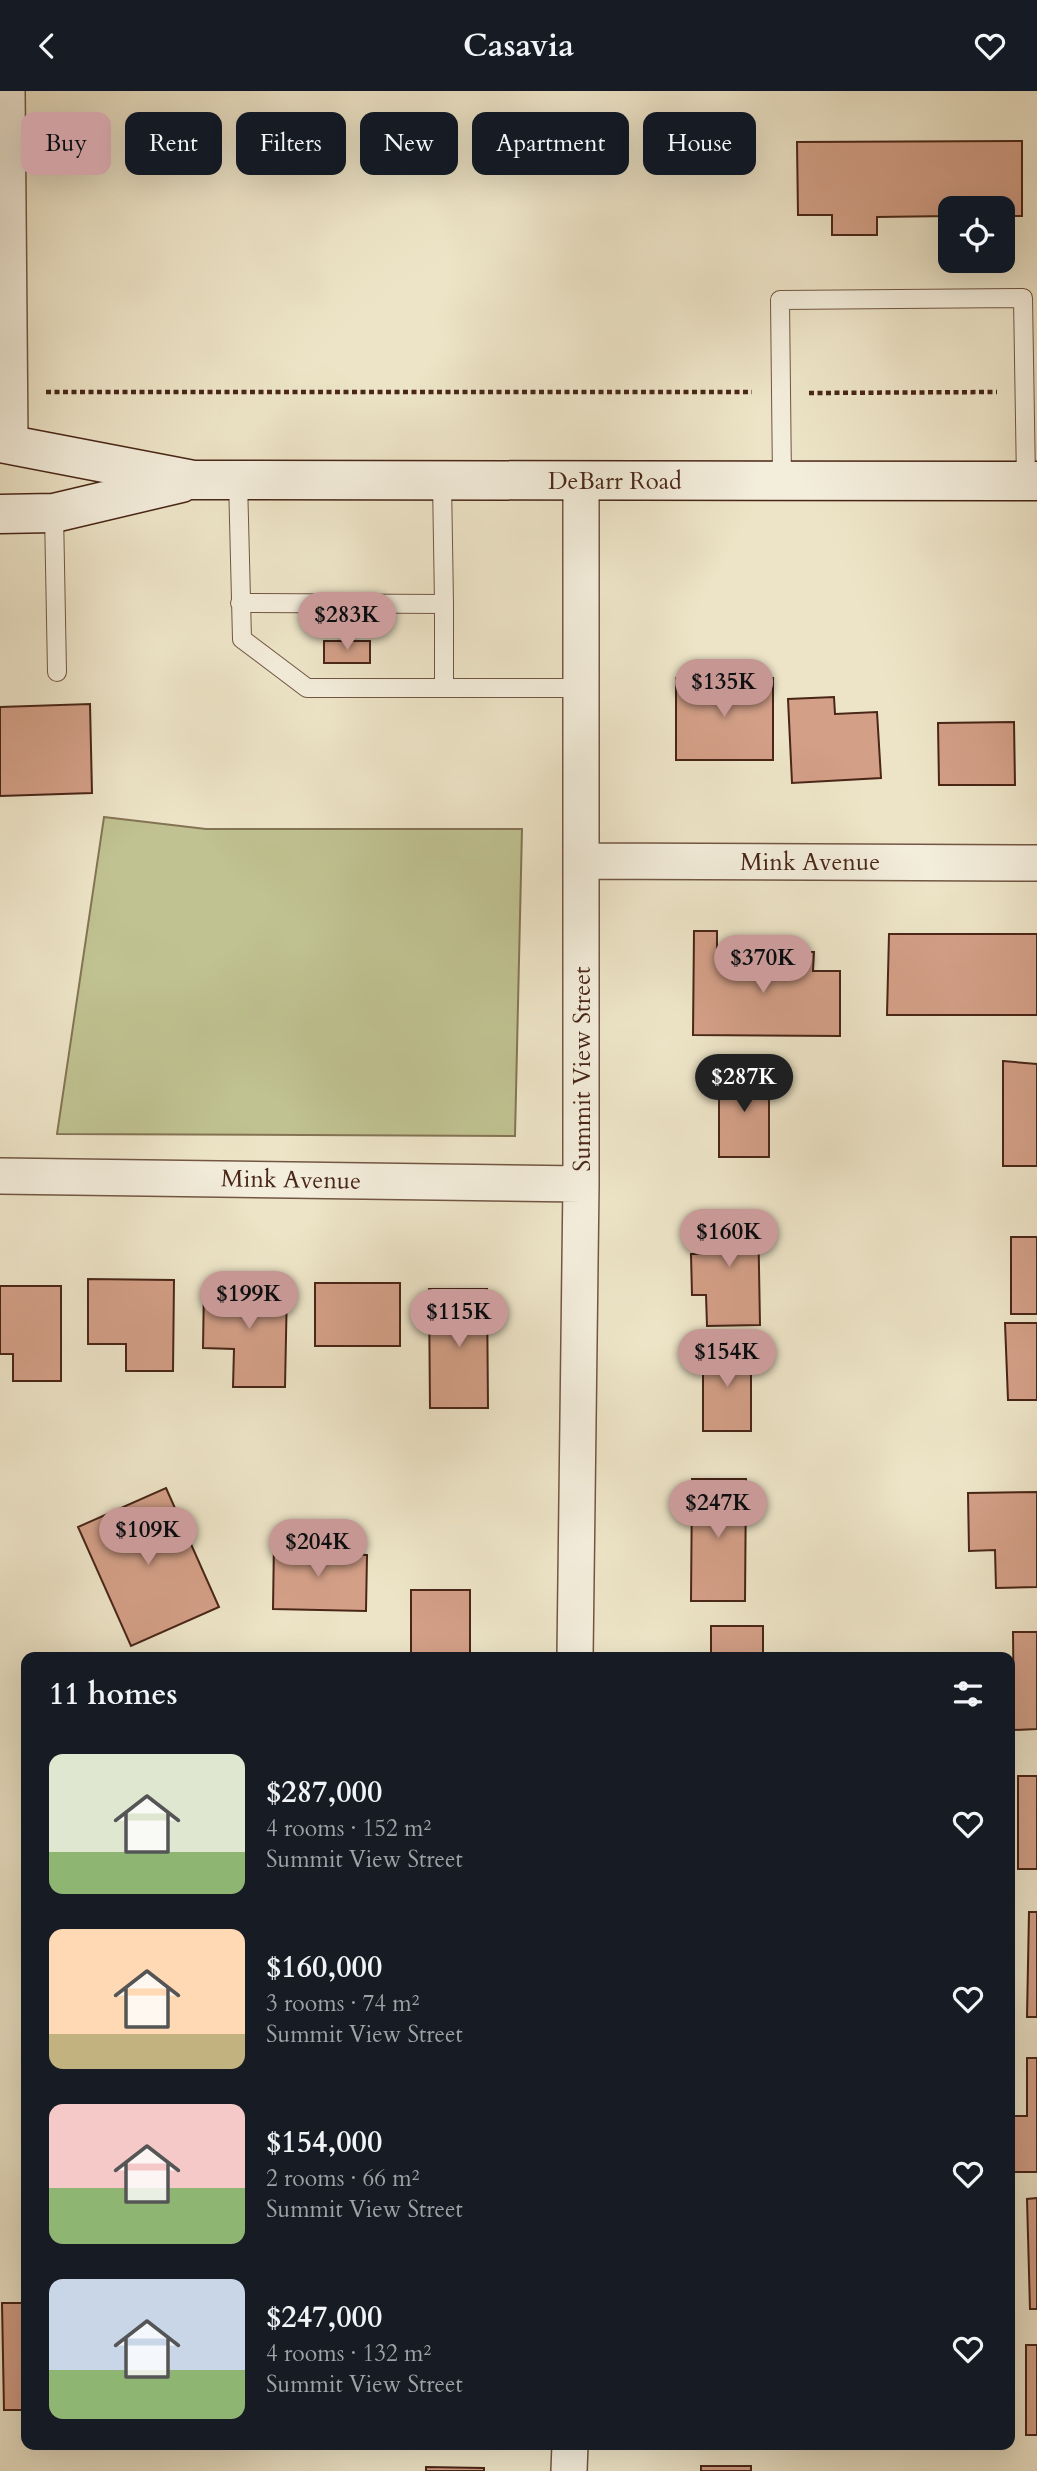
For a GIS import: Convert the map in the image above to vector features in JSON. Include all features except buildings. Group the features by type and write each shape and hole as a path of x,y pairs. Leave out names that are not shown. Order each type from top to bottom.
{"main road":[{"name":"DeBarr Road","path":"5,443 193,480 1031,481"},
{"name":"DeBarr Road","path":"0,514 54,513 193,480"}],"street":[{"path":"5,443 10,392 5,343 7,91"},
{"name":"Summit View Street","path":"575,1652 583,861 581,481"},
{"name":"Mink Avenue","path":"583,861 1037,863"},
{"name":"Mink Avenue","path":"0,1176 581,1184"},
{"path":"569,2450 569,2471"}],"lane":[{"path":"782,481 780,300 1023,298 1025,392 1031,481"},
{"path":"238,480 242,639 307,688 583,688"},
{"path":"442,481 444,687"},
{"path":"54,513 57,672"},
{"path":"240,603 444,604"}],"path":[{"path":"10,392 1025,392"}],"green space":[{"path":"104,817 206,829 522,829 515,1136 57,1134"}]}
